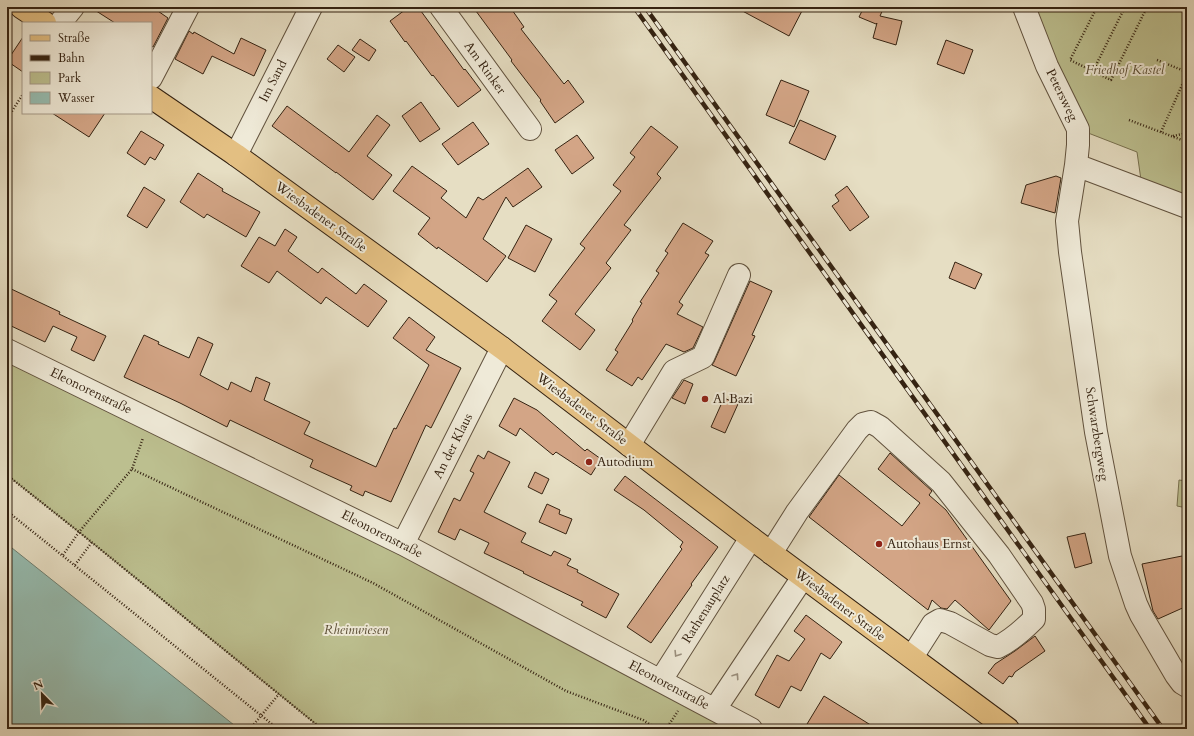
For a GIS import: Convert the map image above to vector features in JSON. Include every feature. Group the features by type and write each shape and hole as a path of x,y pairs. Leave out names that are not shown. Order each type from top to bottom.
{"main road":[{"path":"21,7 44,22"},
{"name":"Wiesbadener Straße","path":"152,98 236,155 502,348 751,538 1008,729"}],"street":[{"path":"61,22 73,7"},
{"path":"152,76 188,7"},
{"name":"Im Sand","path":"236,155 311,7"},
{"name":"Am Rinker","path":"441,7 530,129"},
{"name":"Petersweg","path":"1024,7 1047,66 1078,129 1076,165"},
{"path":"1076,165 1187,207"},
{"name":"Schwarzbergweg","path":"1076,165 1067,221 1070,252 1096,432 1120,556 1133,597 1141,615 1176,675 1182,683 1187,686"},
{"path":"629,445 674,371 703,357 739,275"},
{"name":"An der Klaus","path":"403,544 502,348"},
{"name":"Eleonorenstraße","path":"7,350 403,544 751,729"},
{"path":"771,553 797,512 857,430 863,424 871,422 880,427 941,482 998,555 1032,603 1034,609 1034,619 1009,642 998,647 990,645 950,623 940,620 932,624 912,658"},
{"name":"Rathenauplatz","path":"661,680 751,538"},
{"path":"715,709 803,577"}],"path":[{"path":"1097,7 1070,60 1111,80 1147,7"},
{"path":"1093,71 1125,7"},
{"path":"1177,7 1181,9"},
{"path":"1158,60 1187,73 1161,132"},
{"path":"7,118 22,96"},
{"path":"1129,120 1187,142"},
{"path":"1172,136 1187,133"},
{"path":"63,555 79,532 132,469 144,436 146,418"},
{"path":"132,469 373,583 566,691 643,720 657,729"},
{"path":"7,475 322,729"},
{"path":"7,510 278,729"},
{"path":"75,565 92,542"},
{"path":"250,729 279,694"}],"green space":[{"name":"Friedhof Kastel","path":"1032,7 1187,7 1187,197 1141,180 1137,152 1083,131"},
{"name":"Rheinwiesen","path":"7,350 751,729 322,729 7,475"},
{"path":"1179,480 1187,481 1187,508 1177,506"}],"water":[{"path":"7,544 239,729 7,729"}],"building":[{"path":"90,7 152,7 168,18 153,47 152,22 113,22"},
{"path":"409,7 418,7 464,70 465,69 481,90 458,107 433,75 432,76 406,41 405,42 390,21"},
{"path":"473,7 510,7 524,27 521,29 564,84 568,80 584,102 555,123 540,101 541,100"},
{"path":"735,7 804,7 789,36"},
{"path":"864,7 884,7 880,16 902,21 896,45 873,38 877,23 876,24 859,17"},
{"path":"189,31 193,34 194,32 234,54 241,38 266,50 254,76 212,56 203,74 175,59"},
{"path":"22,38 22,71 7,61"},
{"path":"360,39 376,50 369,61 352,50"},
{"path":"946,40 973,50 964,74 937,64"},
{"path":"338,45 355,57 344,72 327,59"},
{"path":"781,80 809,91 794,127 766,115"},
{"path":"421,102 440,129 420,142 402,116"},
{"path":"287,106 349,152 377,115 390,125 367,156 392,175 373,200 272,126"},
{"path":"54,114 104,114 89,137"},
{"path":"800,120 836,136 825,160 789,143"},
{"path":"473,122 489,144 458,165 442,144"},
{"path":"651,126 678,147 657,174 661,178 624,225 631,230 606,263 611,268 575,314 595,330 580,350 542,321 557,301 549,295 585,248 580,244 621,191 613,185 635,157 630,153"},
{"path":"141,131 164,145 155,160 150,157 145,165 127,153"},
{"path":"577,135 594,158 572,174 555,150"},
{"path":"412,166 447,191 441,198 466,218 478,197 483,200 528,168 542,187 513,207 506,197 483,239 506,256 487,282 438,247 437,249 418,234 430,218 393,191"},
{"path":"198,173 223,189 222,191 260,212 246,237 207,214 204,218 180,202"},
{"path":"1056,176 1061,178 1055,213 1021,203 1026,185"},
{"path":"847,186 869,217 850,231 832,206 839,201 835,195"},
{"path":"144,187 165,200 147,228 127,216"},
{"path":"683,223 713,241 705,253 709,255 679,302 683,305 677,314 703,327 693,348 684,352 666,344 642,380 638,377 632,386 606,370 618,352 615,350 633,321 632,320 642,303 640,302 659,273 656,271 668,253 665,251"},
{"path":"526,225 552,239 535,272 508,258"},
{"path":"285,229 297,237 288,251 318,273 322,268 356,294 364,284 387,301 368,327 326,297 321,304 277,271 269,283 241,266 259,237 275,246"},
{"path":"955,262 982,274 975,289 949,278"},
{"path":"750,281 772,291 752,335 755,336 736,376 712,365"},
{"path":"7,287 106,336 94,361 71,350 77,337 53,326 45,342 7,324"},
{"path":"409,317 435,337 426,350 461,368 431,428 426,425 391,502 365,491 363,496 350,490 352,486 310,467 313,460 230,420 227,427 124,377 144,335 159,342 158,344 189,358 198,337 213,344 200,375 228,390 231,382 251,392 256,377 270,383 264,400 310,422 304,434 376,467 394,428 396,429 429,365 393,338"},
{"path":"684,380 693,384 685,404 672,398"},
{"path":"514,398 537,410 585,451 587,449 601,459 591,475 556,452 553,455 520,428 516,436 499,426"},
{"path":"724,398 738,404 725,433 711,427"},
{"path":"488,451 510,462 484,512 526,533 521,542 551,556 554,551 571,559 567,565 578,570 577,572 619,594 606,618 581,605 583,602 484,553 489,543 460,529 455,540 438,532 454,498 460,501 474,473 470,471 478,455 484,459"},
{"path":"890,453 932,491 929,495 946,510 1011,601 989,630 955,600 947,609 941,608 932,600 928,610 809,517 839,475 902,526 920,503 878,469"},
{"path":"535,472 549,479 542,494 528,487"},
{"path":"625,476 718,547 651,643 627,627 682,549 680,547 683,542 644,510 614,490"},
{"path":"547,504 560,510 559,514 572,519 566,534 539,522"},
{"path":"1085,533 1092,563 1075,568 1067,537"},
{"path":"1187,555 1187,606 1158,619 1153,611 1142,564"},
{"path":"806,615 842,642 830,659 821,653 801,691 791,686 779,708 755,695 777,655 789,661 805,639 794,631"},
{"path":"1035,636 1045,651 1015,672 1012,677 1009,676 1003,684 988,673 995,664"},
{"path":"824,696 845,709 877,729 804,729"}],"railway":[{"path":"634,7 1150,729"},
{"path":"645,7 1163,729"}],"place":[{"name":"Al Bazi","path":"705,399"},
{"name":"Autodium","path":"589,462"},
{"name":"Autohaus Ernst","path":"879,544"}]}
